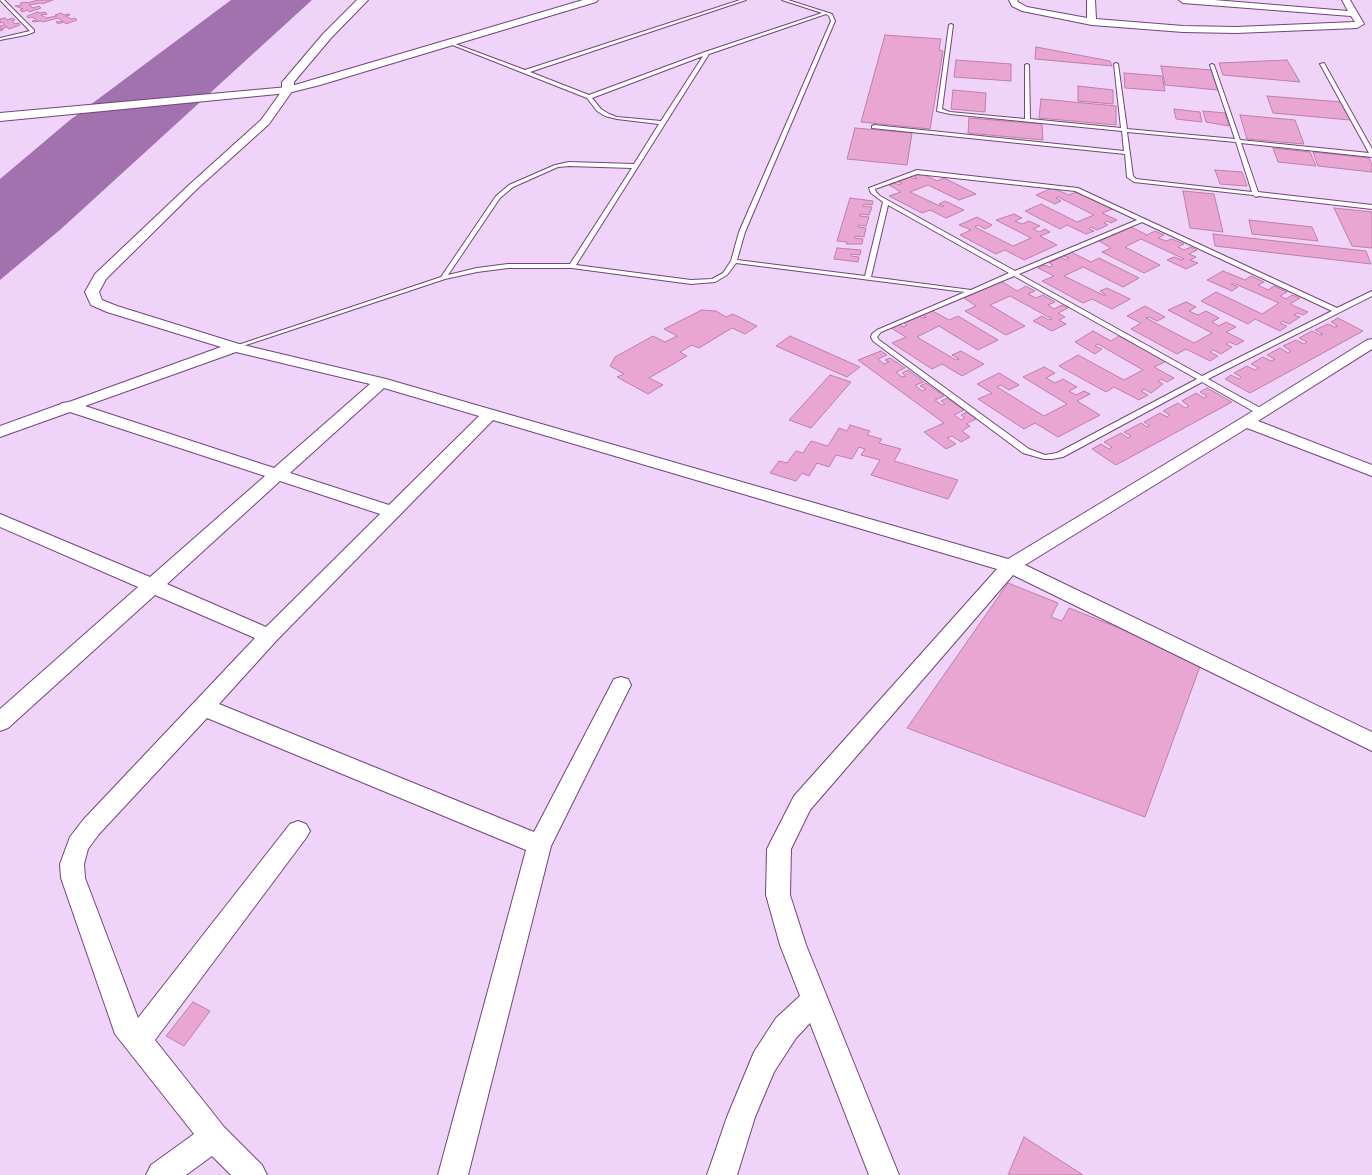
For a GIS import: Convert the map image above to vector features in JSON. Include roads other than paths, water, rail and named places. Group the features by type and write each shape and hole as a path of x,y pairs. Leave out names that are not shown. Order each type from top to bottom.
{"main road":[{"path":"288,86 327,36 363,0"},
{"path":"288,86 318,75 568,0"},
{"path":"0,110 288,86 452,43 593,0"},
{"path":"0,117 234,91"}],"street":[{"path":"1013,0 1016,4 1025,9 1092,22 1234,26 1357,26 1360,24 1346,0"},
{"path":"1041,0 1041,12"},
{"path":"1091,0 1092,22"},
{"path":"1179,2 1228,7 1353,14"},
{"path":"288,86 265,122 111,265 100,277 92,292 96,302 112,309 235,347 381,382 1010,566 1372,742"},
{"path":"884,1175 793,946 778,895 779,849 802,804 1010,566 1372,343"},
{"path":"0,432 68,406 235,347"},
{"path":"0,722 381,382"},
{"path":"68,406 277,476 392,512"},
{"path":"252,1175 214,1137 125,1024 73,878 72,864 78,844 91,827 269,636 490,414"},
{"path":"1254,417 1372,471"},
{"path":"0,520 269,636"},
{"path":"453,1175 539,845 621,685"},
{"path":"204,707 539,845"},
{"path":"138,1040 298,831"},
{"path":"722,1175 741,1117 764,1062 786,1028 815,1000"},
{"path":"161,1175 214,1137"}],"lane":[{"path":"0,39 26,34 32,31 2,0"},
{"path":"524,72 744,0"},
{"path":"235,347 443,278 477,270 508,266 572,266 702,282 713,281 725,274 734,261 742,232 833,21 831,15 784,0"},
{"path":"589,97 707,53 826,13"},
{"path":"951,26 939,110 950,114 1372,154"},
{"path":"452,43 589,97 599,110 607,115 617,118 662,123"},
{"path":"572,266 707,53"},
{"path":"1116,64 1126,153 1130,177 1134,180 1372,207"},
{"path":"1322,64 1372,154"},
{"path":"1212,65 1256,194"},
{"path":"1026,66 1028,121"},
{"path":"874,127 1126,153"},
{"path":"443,278 498,197 511,186 557,166 569,164 635,166"},
{"path":"1254,417 1202,379 886,201 873,192 872,188 917,172 1076,189 1144,219 1338,311"},
{"path":"868,278 886,201"},
{"path":"1144,219 879,330 874,337 876,341 1026,451 1052,457 1060,455 1202,379 1372,293"},
{"path":"734,261 971,292"}]}
